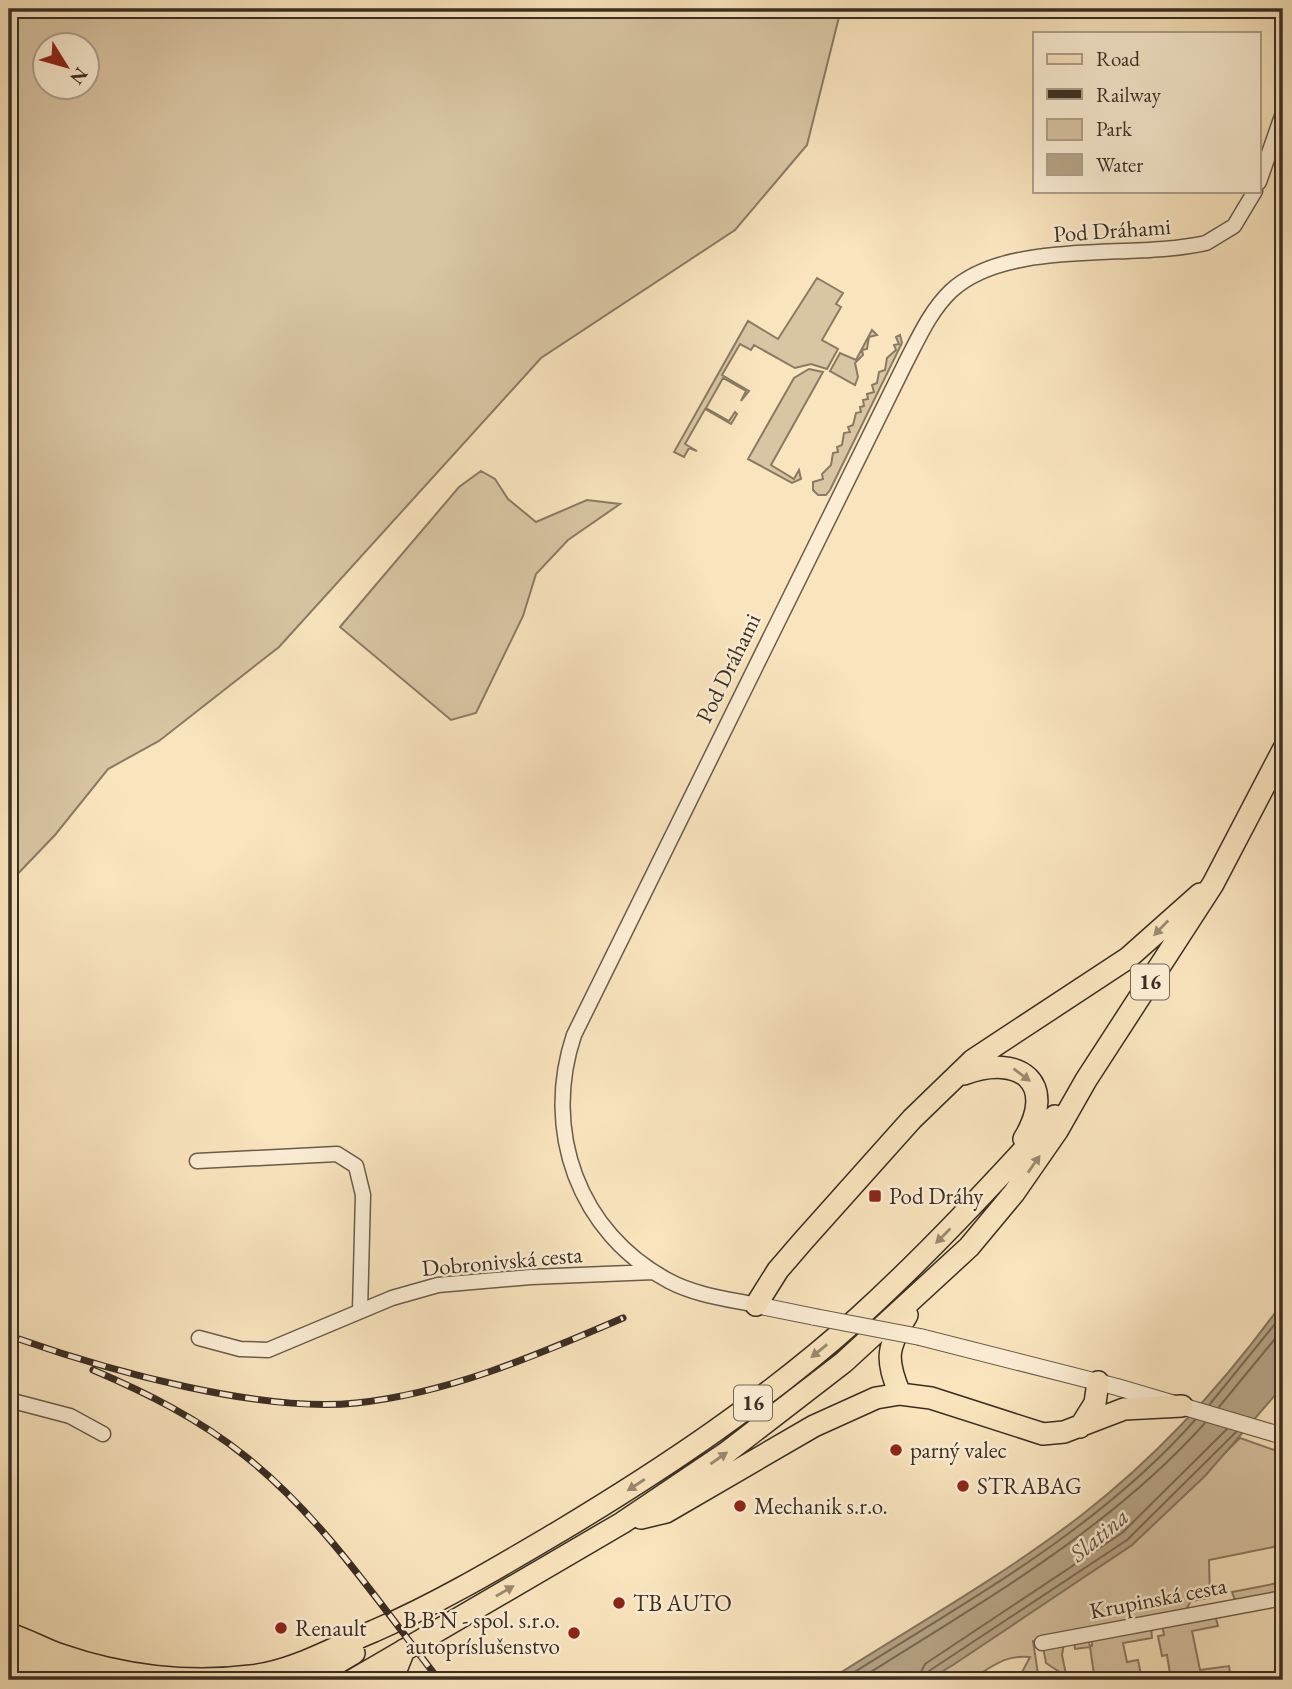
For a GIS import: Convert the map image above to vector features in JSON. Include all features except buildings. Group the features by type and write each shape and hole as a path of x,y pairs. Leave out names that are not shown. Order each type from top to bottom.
{"main road":[{"name":"16","path":"353,1680 622,1523 726,1453 844,1362 970,1247 1001,1210 1057,1131 1086,1080 1213,884 1283,750"},
{"path":"756,1305 778,1270 912,1119 997,1044 1128,958 1170,918 1213,884"},
{"path":"959,1076 983,1067 1006,1066 1023,1073 1035,1088 1035,1120 1006,1169"},
{"name":"16","path":"308,1680 607,1503 674,1460 763,1396 889,1289 1006,1169 1086,1080"},
{"path":"900,1394 890,1370 889,1352 893,1338 917,1297"},
{"path":"1080,1427 1095,1403 1098,1382"},
{"path":"622,1523 666,1512 814,1426 858,1405 900,1394 931,1398 1043,1434 1080,1427 1124,1409 1182,1406"},
{"path":"9,1634 61,1656 110,1669 201,1680 254,1676 286,1668 430,1607"},
{"path":"9,1644 70,1680"},
{"path":"392,1680 404,1650"},
{"path":"9,1660 30,1680"}],"street":[{"path":"1260,179 1283,113"},
{"name":"Pod Dráhami","path":"756,1305 688,1288 654,1272 603,1224 576,1182 567,1155 563,1125 566,1059 587,1007 922,331 951,291 985,269 1034,258 1206,243 1234,226 1254,192"},
{"path":"197,1161 338,1154 356,1166 363,1195 360,1311"},
{"name":"Dobronivská cesta","path":"199,1338 240,1349 268,1350 360,1311 438,1285 531,1277 654,1272"},
{"path":"756,1305 920,1337 1098,1382 1283,1436"},
{"path":"9,1400 70,1416 103,1434"},
{"name":"Krupinská cesta","path":"1042,1643 1283,1598"}],"green space":[{"path":"9,9 841,9 807,145 735,230 541,358 279,647 159,741 108,769 55,835 9,883"},
{"path":"817,278 843,293 836,304 841,307 822,340 838,349 827,369 811,364 795,368 754,345 751,350 740,344 722,375 749,391 741,401 746,391 723,378 706,408 729,421 735,412 737,414 731,424 705,409 685,444 697,451 689,448 684,457 674,452 748,321 778,339"},
{"path":"872,330 877,335 869,337 867,349 862,350 863,355 855,363 858,377 855,385 830,371 840,353 856,360"},
{"path":"900,335 902,343 830,490 826,495 818,495 813,490 813,482 823,479 822,474 831,465 833,453 838,452 837,447 842,445 844,433 850,432 848,427 853,425 856,413 861,412 863,400 868,399 867,394 874,392 872,385 877,383 879,372 885,370 887,358 896,350 894,345 899,344 896,337"},
{"path":"809,369 823,372 771,465 794,479 799,470 801,479 792,483 748,459 794,378"},
{"path":"481,471 495,479 508,499 536,522 587,500 620,504 568,540 536,574 523,616 476,713 451,720 340,627 459,487"},
{"path":"1240,1438 1277,1451 1283,1491 1283,1545 1209,1560 1210,1598 1191,1601 1184,1613 1033,1641 1038,1674 1047,1672 1043,1680 1023,1679 1021,1674 1030,1657 1015,1657 1002,1661 974,1680 928,1680 1132,1545"},
{"path":"1278,1583 1279,1594 1235,1600 1232,1592"},
{"path":"1215,1615 1218,1626 1192,1631 1200,1670 1229,1666 1231,1678 1260,1674 1261,1680 1171,1680 1167,1655 1162,1656 1158,1636 1164,1635 1162,1624"},
{"path":"1151,1626 1152,1638 1123,1643 1127,1662 1138,1660 1142,1680 1080,1680 1080,1677 1094,1674 1090,1647 1075,1649 1074,1642 1088,1640 1092,1646 1092,1640"},
{"path":"1064,1643 1062,1655 1067,1679 1062,1678 1064,1675 1046,1663 1043,1647"}],"water":[{"name":"Slatina","path":"1283,1302 1283,1386 1205,1476 1132,1545 928,1680 829,1680 1022,1559 1111,1491 1139,1467 1215,1388"}],"railway":[{"path":"19,1339 141,1376 232,1396 276,1402 356,1403 425,1391 492,1371 623,1318"},
{"path":"93,1370 191,1419 245,1456 273,1480 324,1533 439,1680"}],"place":[{"name":"Pod Dráhy","path":"875,1196"},
{"name":"parný valec","path":"896,1450"},
{"name":"STRABAG","path":"963,1486"},
{"name":"Mechanik s.r.o.","path":"740,1506"},
{"name":"TB AUTO","path":"619,1603"},
{"name":"Renault","path":"281,1628"},
{"name":"B B N - spol. s.r.o. autopríslušenstvo","path":"574,1633"}]}
